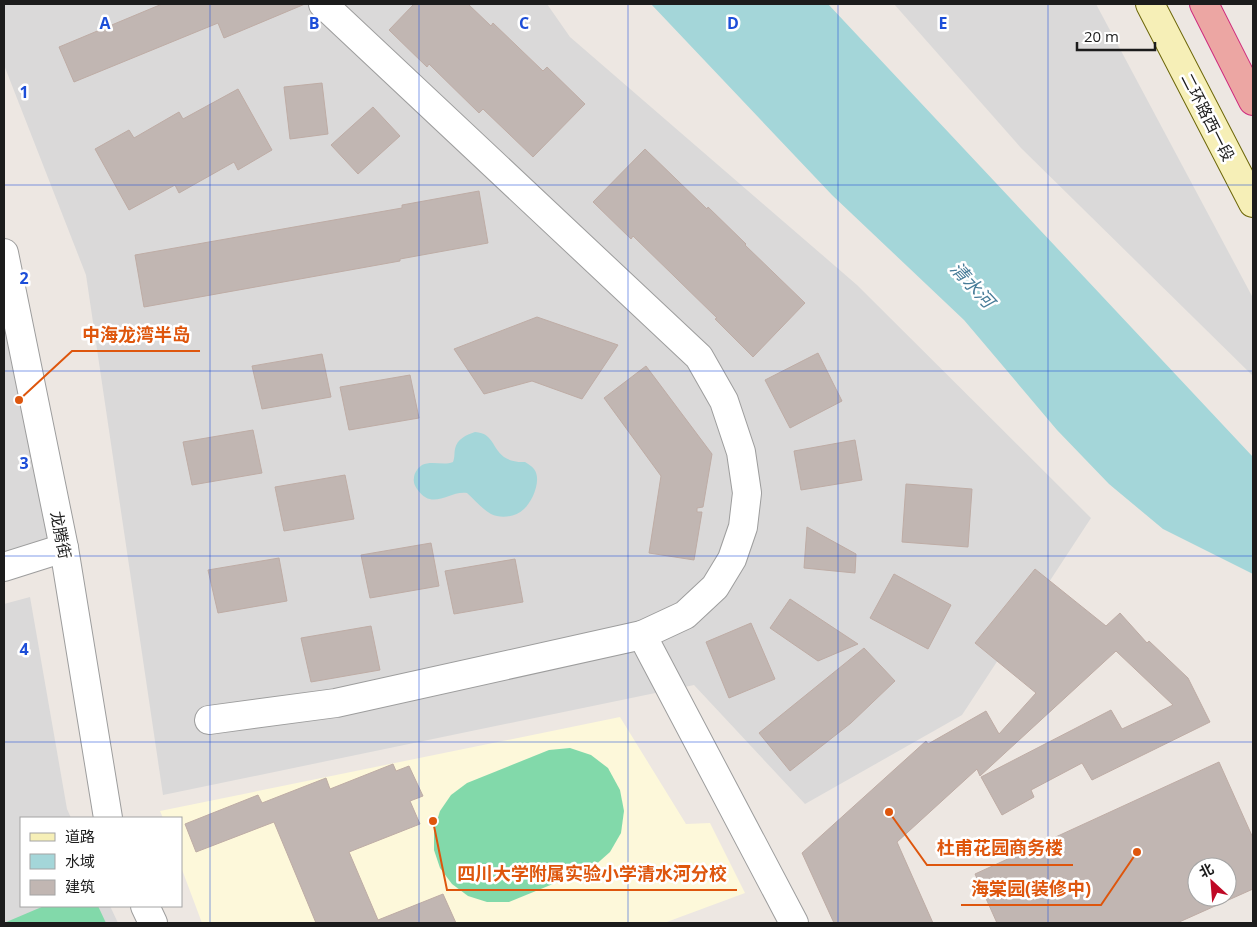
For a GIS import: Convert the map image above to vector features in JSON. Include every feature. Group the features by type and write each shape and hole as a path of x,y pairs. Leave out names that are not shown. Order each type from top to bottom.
{"highway":[{"path":"1204,4 1253,101"}],"main road":[{"name":"二环路西一段","path":"1150,4 1253,203"}],"street":[{"path":"209,720 336,703 642,635 685,615 715,587 732,559 743,527 747,493 741,452 724,400 700,357 322,4"},
{"name":"龙腾街","path":"4,253 64,548 108,817"},
{"path":"4,567 64,548"},
{"path":"642,635 794,923"},
{"path":"145,907 153,923"}],"shaded area":[{"path":"4,4 547,4 570,37 857,285 1091,518 962,715 805,804 694,685 163,795 86,275 4,65"},
{"path":"894,4 1096,4 1253,298 1253,376 1021,148"},
{"path":"4,253 64,548 4,567"},
{"path":"30,597 67,809 71,817 20,817 20,907 110,907 118,923 4,923 4,604"},
{"path":"620,717 686,824 710,823 745,893 664,923 202,923 182,870 182,817 163,817 160,811"}],"green space":[{"path":"570,748 591,755 608,768 620,790 624,811 621,833 610,852 592,868 509,902 487,902 468,896 452,884 440,868 434,850 434,830 440,811 451,795 467,783 549,750"},
{"path":"42,907 98,907 106,923 4,923"}],"water":[{"name":"清水河","path":"651,4 828,4 1253,457 1253,574 1163,529 1109,484 1057,430 964,320 832,195"},
{"path":"475,432 488,437 506,458 525,462 534,469 537,484 533,495 521,512 504,517 495,516 467,493 454,494 435,500 423,496 417,489 414,476 422,465 453,462 455,449 460,440"}],"building":[{"path":"162,4 305,4 224,38 218,23 74,82 59,47"},
{"path":"414,4 468,4 491,26 493,23 543,71 547,67 585,104 533,157 483,109 479,113 429,64 427,67 389,30"},
{"path":"322,83 328,134 290,139 284,87"},
{"path":"238,89 272,150 238,170 234,162 179,193 175,185 129,210 95,149 129,130 134,138 179,112 183,119"},
{"path":"373,107 400,136 358,174 331,145"},
{"path":"645,149 707,209 708,207 805,303 753,357 715,319 717,318 633,236 631,239 593,202"},
{"path":"479,191 488,243 400,259 400,261 144,307 135,255 402,208 402,205"},
{"path":"537,317 618,345 582,399 532,381 484,394 454,349"},
{"path":"818,353 842,401 790,428 765,380"},
{"path":"322,354 331,397 262,409 252,366"},
{"path":"646,366 712,454 703,507 697,508 697,512 702,512 694,560 649,553 661,476 604,398"},
{"path":"410,375 419,418 349,430 340,387"},
{"path":"253,430 262,473 192,485 183,442"},
{"path":"855,440 862,480 801,490 794,451"},
{"path":"345,475 354,519 284,531 275,487"},
{"path":"906,484 972,489 968,547 902,542"},
{"path":"807,527 856,554 855,573 804,568"},
{"path":"431,543 439,586 370,598 361,555"},
{"path":"279,558 287,601 218,613 208,570"},
{"path":"515,559 523,602 454,614 445,571"},
{"path":"1035,569 1106,626 1120,613 1147,643 1149,641 1188,678 1210,722 1092,780 1082,763 1031,790 1034,797 1002,815 981,777 1111,710 1122,729 1173,705 1116,651 980,776 977,769 897,842 933,923 834,923 802,853 926,741 928,744 986,711 999,734 1036,693 975,643"},
{"path":"894,574 951,605 928,649 870,618"},
{"path":"790,599 858,644 818,661 770,628"},
{"path":"751,623 775,679 729,698 706,642"},
{"path":"371,626 380,670 311,682 301,638"},
{"path":"864,648 895,681 851,723 790,771 759,733"},
{"path":"1219,762 1253,838 1253,889 1237,896 1237,857 1187,857 1187,907 1213,907 1177,923 997,923 975,874"},
{"path":"393,764 396,771 409,766 423,796 410,801 420,824 349,852 378,920 443,894 456,923 316,923 274,822 196,852 185,824 258,795 262,803 326,778 330,789"}],"place":[{"name":"中海龙湾半岛","path":"19,400"},
{"name":"杜甫花园商务楼","path":"889,812"},
{"name":"四川大学附属实验小学清水河分校","path":"433,821"},
{"name":"海棠园(装修中)","path":"1137,852"}]}
